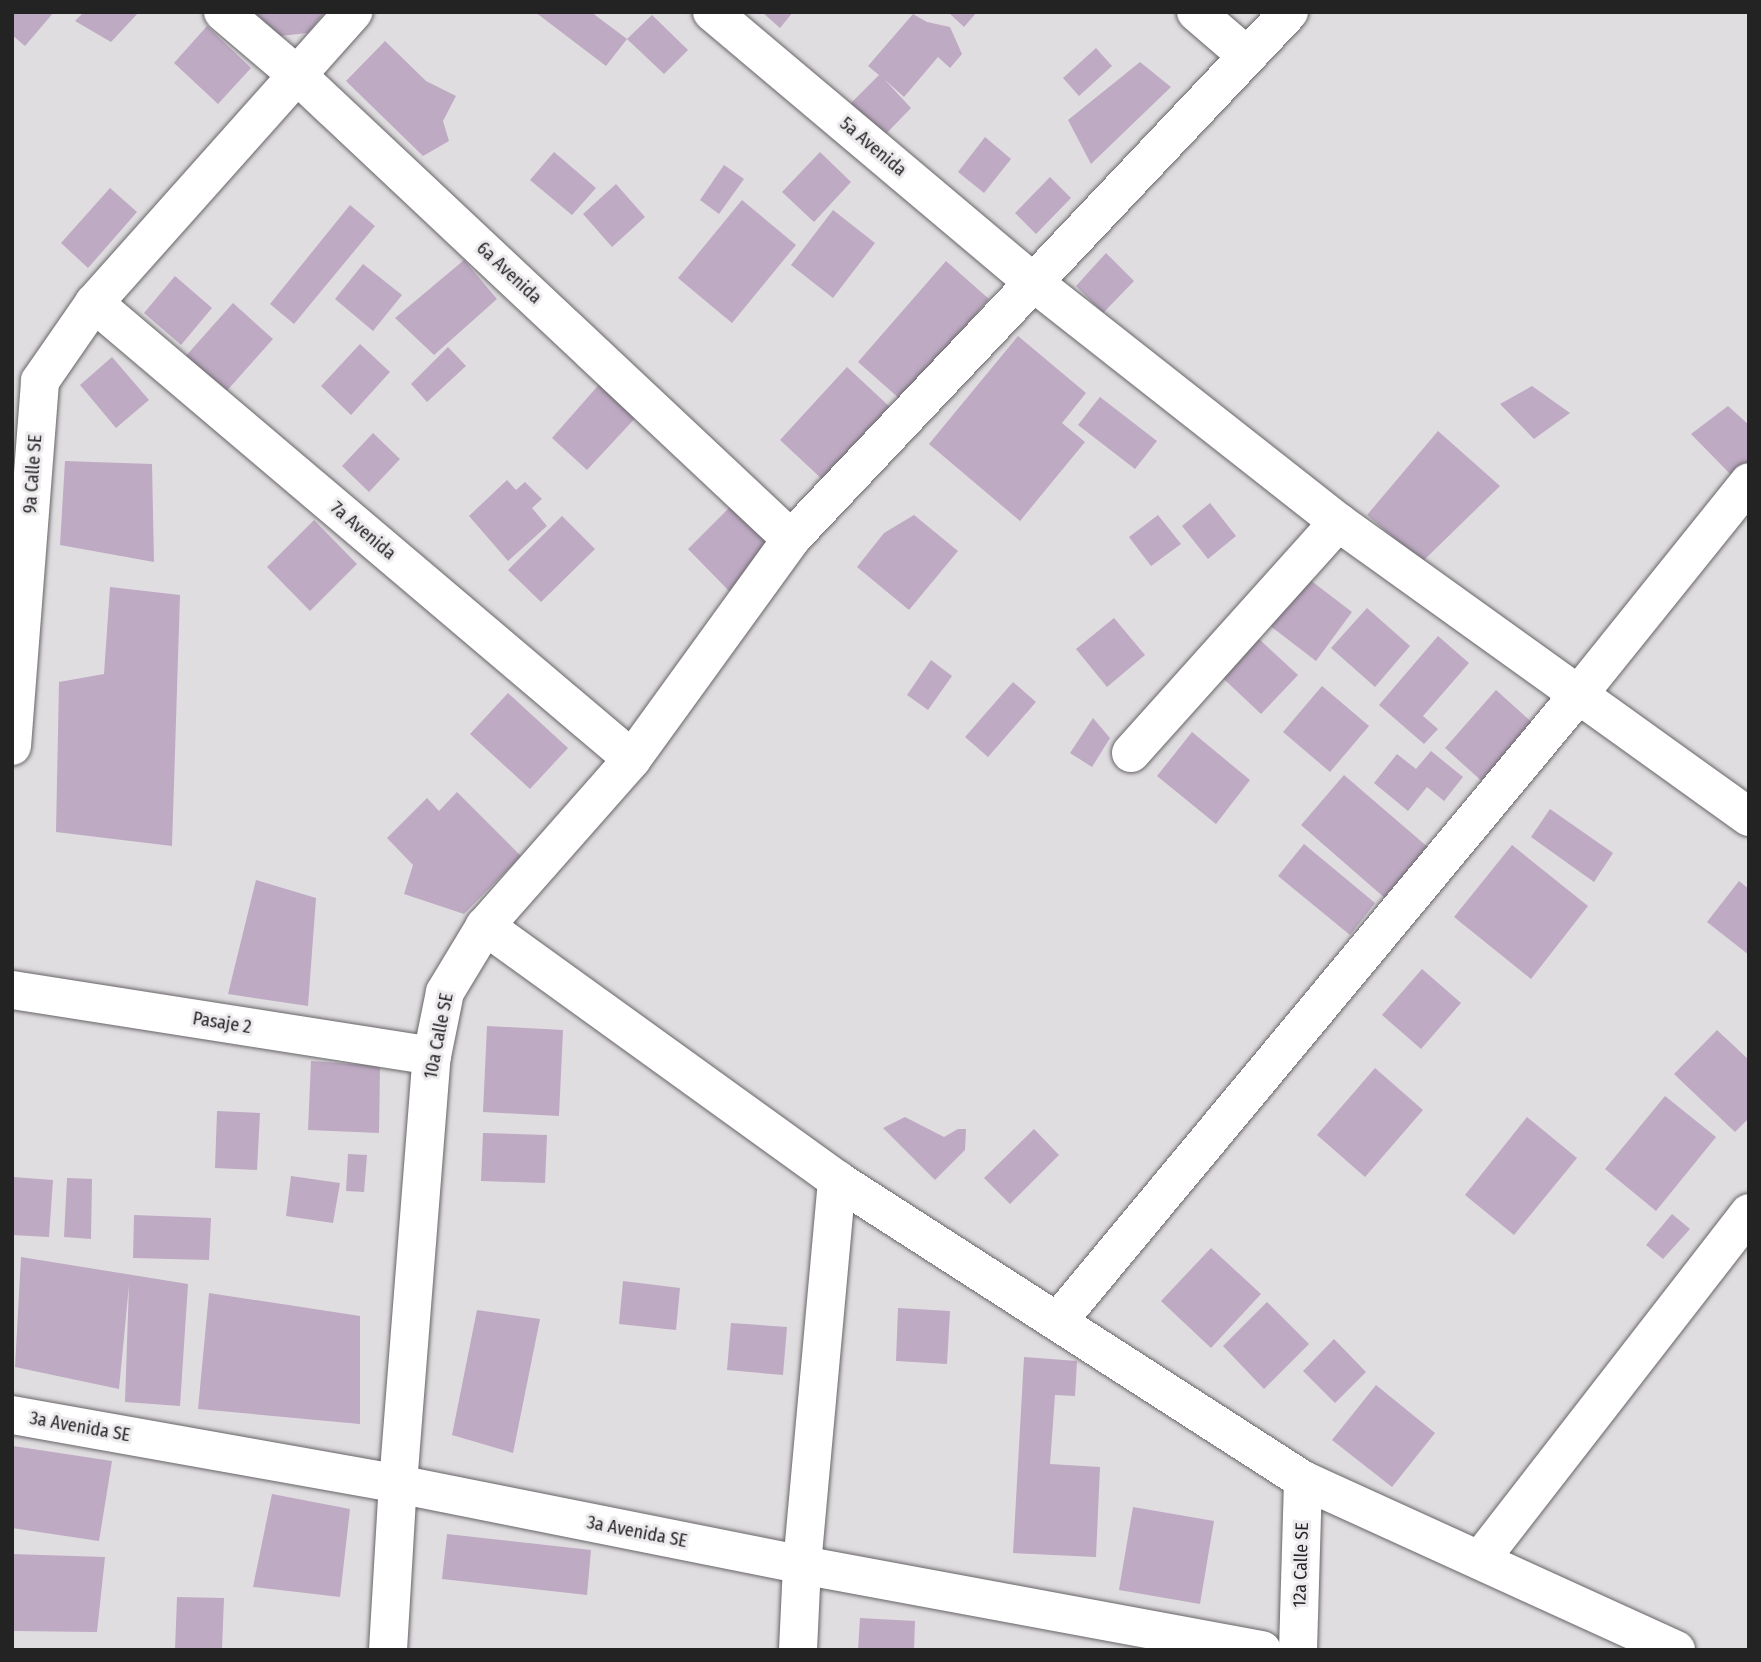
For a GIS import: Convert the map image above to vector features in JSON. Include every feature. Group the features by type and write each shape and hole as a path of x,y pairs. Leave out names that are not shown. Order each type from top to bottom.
{"street":[{"name":"6a Avenida","path":"223,12 297,75 791,538"},
{"name":"9a Calle SE","path":"12,746 40,380 94,303 353,12"},
{"name":"5a Avenida","path":"712,12 1034,282 1338,522 1749,817"},
{"path":"1196,12 1247,56"},
{"name":"10a Calle SE","path":"388,1650 398,1484 432,1056 444,992 485,926 632,759 791,538 1289,12"},
{"name":"7a Avenida","path":"94,303 632,759"},
{"path":"1058,1321 1578,695 1749,482"},
{"path":"1131,753 1338,522"},
{"path":"485,926 837,1180 1303,1480 1676,1650"},
{"name":"Pasaje 2","path":"12,990 432,1056"},
{"path":"799,1650 802,1565 837,1180"},
{"path":"1480,1560 1749,1213"},
{"name":"3a Avenida SE","path":"12,1415 398,1484 802,1565 1262,1650"},
{"name":"12a Calle SE","path":"1298,1650 1303,1480"}],"building":[{"path":"12,12 54,12 25,46 12,35"},
{"path":"84,12 139,12 111,42 75,21"},
{"path":"254,12 325,12 308,33 280,36"},
{"path":"535,12 591,12 627,39 606,66"},
{"path":"762,12 793,12 780,28"},
{"path":"948,12 977,12 964,27"},
{"path":"913,14 927,22 950,27 962,54 950,68 938,57 904,97 884,79 911,108 878,142 845,109 879,75 868,66"},
{"path":"652,15 688,50 664,74 627,39"},
{"path":"207,26 251,68 218,104 174,63"},
{"path":"385,41 426,81 456,96 443,121 449,141 423,156 346,81"},
{"path":"1096,48 1112,66 1079,96 1063,78"},
{"path":"1140,62 1171,87 1091,164 1068,120"},
{"path":"985,137 1011,159 984,193 958,172"},
{"path":"554,152 596,188 572,215 530,180"},
{"path":"820,152 851,182 814,222 782,192"},
{"path":"724,165 744,179 719,214 700,200"},
{"path":"1050,177 1071,198 1036,234 1015,213"},
{"path":"616,184 645,217 612,247 583,214"},
{"path":"110,188 137,212 88,268 61,243"},
{"path":"742,200 796,245 732,323 678,278"},
{"path":"350,205 375,226 294,324 270,304"},
{"path":"833,210 875,243 833,298 791,265"},
{"path":"1106,253 1134,281 1103,313 1076,286"},
{"path":"464,260 497,299 434,355 395,318"},
{"path":"946,261 989,299 901,400 858,362"},
{"path":"363,264 402,295 373,331 335,299"},
{"path":"175,276 212,308 181,345 144,313"},
{"path":"233,303 273,339 224,394 184,358"},
{"path":"1018,336 1086,393 1062,423 1085,442 1020,521 929,444"},
{"path":"360,344 390,372 351,415 321,386"},
{"path":"448,347 466,366 427,402 411,384"},
{"path":"112,357 149,400 116,428 80,385"},
{"path":"847,367 891,408 824,481 780,440"},
{"path":"603,380 639,414 587,470 552,438"},
{"path":"1532,386 1570,413 1534,439 1500,404"},
{"path":"1100,397 1157,441 1135,469 1078,425"},
{"path":"1728,406 1749,425 1749,469 1735,479 1691,434"},
{"path":"1438,431 1500,486 1422,562 1367,515"},
{"path":"373,433 400,459 369,492 342,466"},
{"path":"65,461 152,464 154,562 60,545"},
{"path":"507,480 516,490 525,482 542,499 532,508 547,526 508,561 469,516"},
{"path":"742,495 783,538 730,592 688,549"},
{"path":"1210,503 1236,536 1208,559 1182,526"},
{"path":"914,515 958,551 909,610 857,567 884,533"},
{"path":"1158,515 1181,544 1151,566 1129,537"},
{"path":"562,516 595,549 541,602 508,570"},
{"path":"314,520 357,564 310,611 267,567"},
{"path":"1301,573 1352,612 1316,661 1265,622"},
{"path":"110,587 180,595 172,846 56,832 59,682 104,674"},
{"path":"1367,608 1410,646 1375,687 1331,648"},
{"path":"1114,618 1145,655 1107,687 1076,649"},
{"path":"1246,627 1298,675 1261,714 1210,666"},
{"path":"1438,636 1469,663 1423,716 1438,729 1424,744 1379,705"},
{"path":"931,660 952,676 928,710 907,695"},
{"path":"1013,682 1036,702 988,757 965,737"},
{"path":"1322,686 1369,726 1330,772 1283,732"},
{"path":"1496,690 1546,735 1495,793 1445,748"},
{"path":"508,693 568,748 530,789 470,734"},
{"path":"1093,718 1110,738 1092,767 1070,753"},
{"path":"1192,732 1250,780 1216,824 1157,776"},
{"path":"1431,751 1463,777 1444,801 1427,787 1408,811 1374,783 1397,754 1416,769"},
{"path":"1344,775 1437,855 1394,906 1301,825"},
{"path":"457,792 521,856 464,914 404,894 413,865 387,838 427,798 439,811"},
{"path":"1550,809 1613,853 1594,882 1531,837"},
{"path":"1304,844 1375,903 1350,935 1278,876"},
{"path":"1512,845 1588,906 1531,979 1454,917"},
{"path":"256,880 316,898 308,1006 228,994"},
{"path":"1739,881 1749,889 1749,955 1707,922"},
{"path":"1422,969 1461,1003 1421,1049 1382,1015"},
{"path":"487,1026 563,1030 559,1116 483,1112"},
{"path":"1717,1030 1749,1060 1749,1118 1735,1132 1674,1074"},
{"path":"311,1061 380,1066 379,1133 308,1130"},
{"path":"1375,1068 1423,1110 1365,1177 1317,1135"},
{"path":"1665,1096 1716,1137 1656,1211 1605,1169"},
{"path":"217,1111 260,1113 257,1170 215,1168"},
{"path":"905,1117 944,1137 958,1129 966,1129 965,1150 935,1180 883,1128"},
{"path":"1527,1117 1577,1158 1514,1235 1465,1195"},
{"path":"1034,1129 1059,1155 1010,1204 984,1178"},
{"path":"483,1133 547,1135 545,1183 481,1181"},
{"path":"348,1154 367,1155 364,1192 346,1191"},
{"path":"291,1176 340,1183 333,1223 286,1216"},
{"path":"13,1177 53,1180 49,1237 12,1235"},
{"path":"67,1178 92,1179 91,1239 64,1237"},
{"path":"1672,1214 1690,1229 1663,1259 1646,1245"},
{"path":"134,1215 211,1218 209,1260 133,1258"},
{"path":"1211,1248 1261,1294 1211,1348 1161,1301"},
{"path":"21,1257 188,1284 180,1406 125,1402 129,1285 119,1389 15,1367"},
{"path":"623,1281 680,1288 676,1330 619,1324"},
{"path":"209,1293 360,1316 360,1424 198,1409"},
{"path":"1267,1302 1309,1344 1264,1389 1223,1346"},
{"path":"898,1308 950,1311 947,1364 896,1361"},
{"path":"477,1310 540,1319 513,1453 452,1435"},
{"path":"731,1323 787,1327 783,1375 727,1370"},
{"path":"1334,1339 1366,1372 1335,1403 1303,1371"},
{"path":"1024,1357 1077,1361 1075,1396 1055,1395 1050,1464 1100,1467 1096,1557 1013,1553"},
{"path":"1376,1385 1435,1433 1392,1487 1332,1440"},
{"path":"13,1446 112,1461 99,1541 12,1528"},
{"path":"272,1494 350,1509 340,1597 253,1587"},
{"path":"1133,1507 1214,1521 1200,1604 1119,1590"},
{"path":"447,1534 591,1550 587,1595 442,1579"},
{"path":"12,1554 105,1557 97,1632 12,1631"},
{"path":"177,1597 224,1598 222,1650 175,1650"},
{"path":"860,1618 915,1621 914,1650 858,1650"}]}
